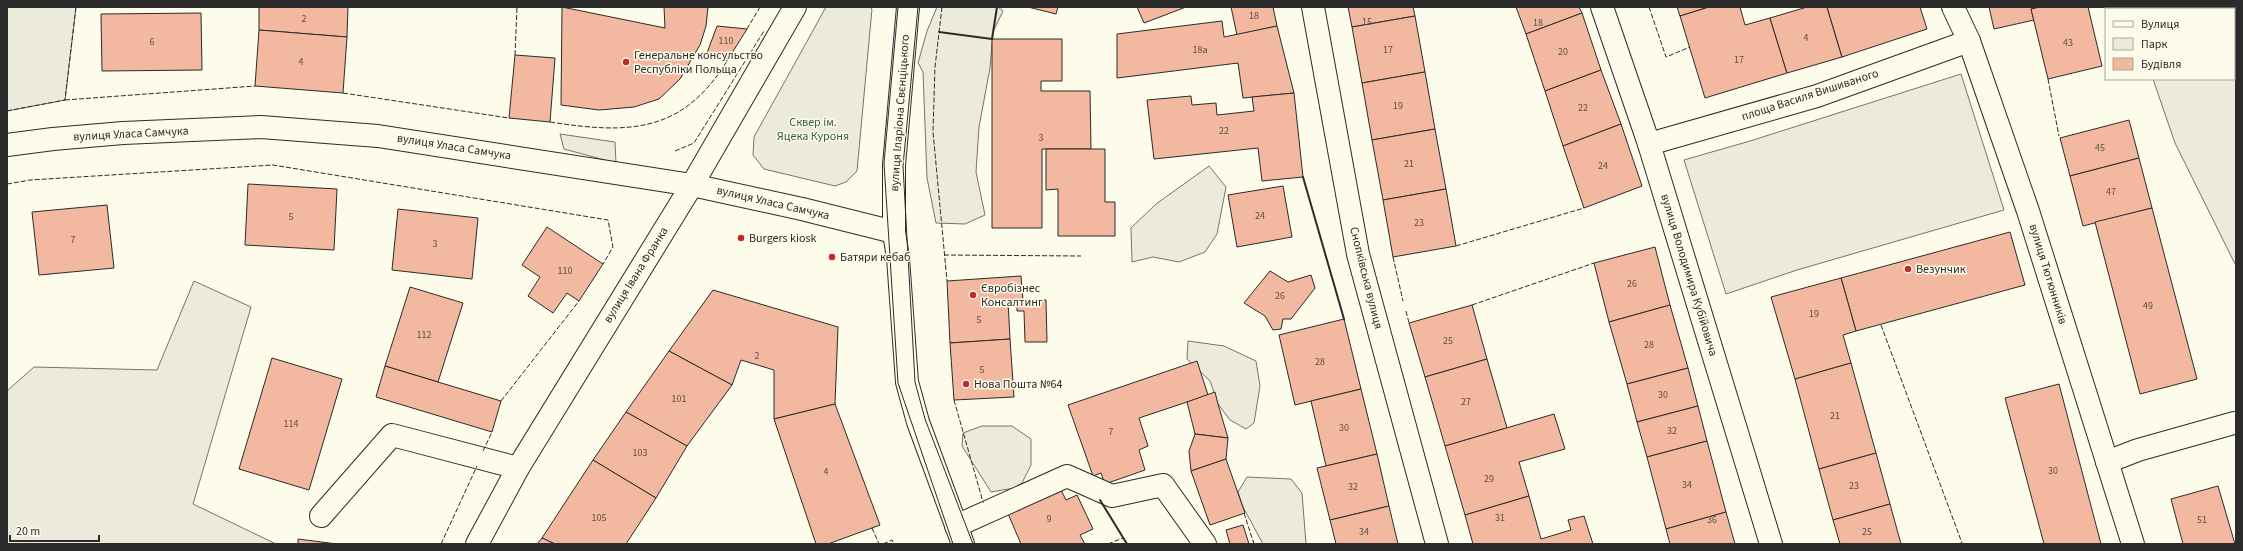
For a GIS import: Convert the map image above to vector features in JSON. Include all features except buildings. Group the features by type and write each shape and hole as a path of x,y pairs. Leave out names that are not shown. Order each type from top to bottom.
{"street":[{"name":"вулиця Івана Франка","path":"477,544 518,468 692,186 795,7"},
{"name":"вулиця Іларіона Свєнціцького","path":"908,7 895,152 894,232 898,258 907,382 918,422 960,535"},
{"name":"Снопківська вулиця","path":"1314,7 1358,254 1437,544"},
{"name":"вулиця Володимира Кубійовича","path":"1602,7 1650,144 1771,544"},
{"name":"вулиця Тютюнників","path":"1953,7 1969,41 2028,211 2133,544"},
{"name":"площа Василя Вишиваного","path":"1650,144 1816,96 1969,41"},
{"name":"вулиця Уласа Самчука","path":"7,145 53,139 123,133 261,127 378,136 692,186 802,209 894,232"},
{"path":"2108,462 2138,450 2234,423"},
{"path":"321,516 392,435 518,468"},
{"path":"960,535 1067,476 1112,496 1163,485 1205,544"}],"green space":[{"path":"7,7 76,7 65,100 7,111"},
{"name":"Сквер ім. Яцека Куроня","path":"826,7 870,7 872,9 857,171 846,182 835,186 764,169 753,155 754,137"},
{"path":"937,7 998,7 1003,11 993,32 990,68 979,127 976,172 985,215 965,224 936,223 927,178 923,72 918,63 927,31"},
{"path":"2236,7 2236,266 2175,143 2153,80 2235,80 2235,8 2128,8"},
{"path":"1961,74 2004,210 1797,270 1726,294 1684,160 1750,141"},
{"path":"1209,166 1226,187 1217,234 1205,252 1179,262 1153,257 1132,262 1131,228 1156,204"},
{"path":"194,281 251,307 193,504 276,544 7,544 7,391 34,367 157,370"},
{"path":"1188,341 1224,346 1256,361 1260,386 1254,423 1246,429 1230,420 1218,404 1210,381 1187,359"},
{"path":"982,426 1012,426 1031,439 1031,465 1020,487 991,492 962,446 963,433"},
{"path":"1247,477 1291,479 1302,493 1306,544 1263,544 1243,507 1238,492"}],"shaded area":[{"path":"560,134 615,142 616,163 564,149"}],"tram line":[{"path":"898,7 884,163 898,383 953,544"},
{"path":"918,7 903,166 915,382 925,419 973,544"}],"fence":[{"path":"7,111 65,100 76,7"},
{"path":"515,55 517,7"},
{"path":"747,29 760,7"},
{"path":"942,7 935,67 933,132 947,281"},
{"path":"1649,7 1666,57 1690,47"},
{"path":"675,151 694,143 764,31"},
{"path":"550,122 604,128 628,127 651,123 672,116 691,103 710,85 727,61"},
{"path":"2048,79 2059,136"},
{"path":"65,100 255,86"},
{"path":"343,93 509,118"},
{"path":"7,184 30,180 273,165 608,220 613,247 603,264"},
{"path":"1456,246 1584,208"},
{"path":"944,255 1081,256"},
{"path":"1393,257 1403,301"},
{"path":"1472,305 1594,263"},
{"path":"501,401 579,301"},
{"path":"1406,311 1409,323"},
{"path":"1881,325 1962,543 1956,544"},
{"path":"954,400 984,502"},
{"path":"483,451 492,432"},
{"path":"441,544 477,466"},
{"path":"1244,513 1254,544"},
{"path":"872,528 879,544"},
{"path":"1108,544 1123,538"},
{"path":"883,544 892,540 894,544"}],"wall":[{"path":"939,32 992,39 997,7"},
{"path":"1303,177 1344,319"},
{"path":"1100,500 1127,544"}],"place":[{"name":"Генеральне консульство Республіки Польща","path":"626,62"},
{"name":"Burgers kiosk","path":"741,238"},
{"name":"Батяри кебаб","path":"832,257"},
{"name":"Везунчик","path":"1908,269"},
{"name":"Євробізнес Консалтинг","path":"973,295"},
{"name":"Нова Пошта №64","path":"966,384"}]}
